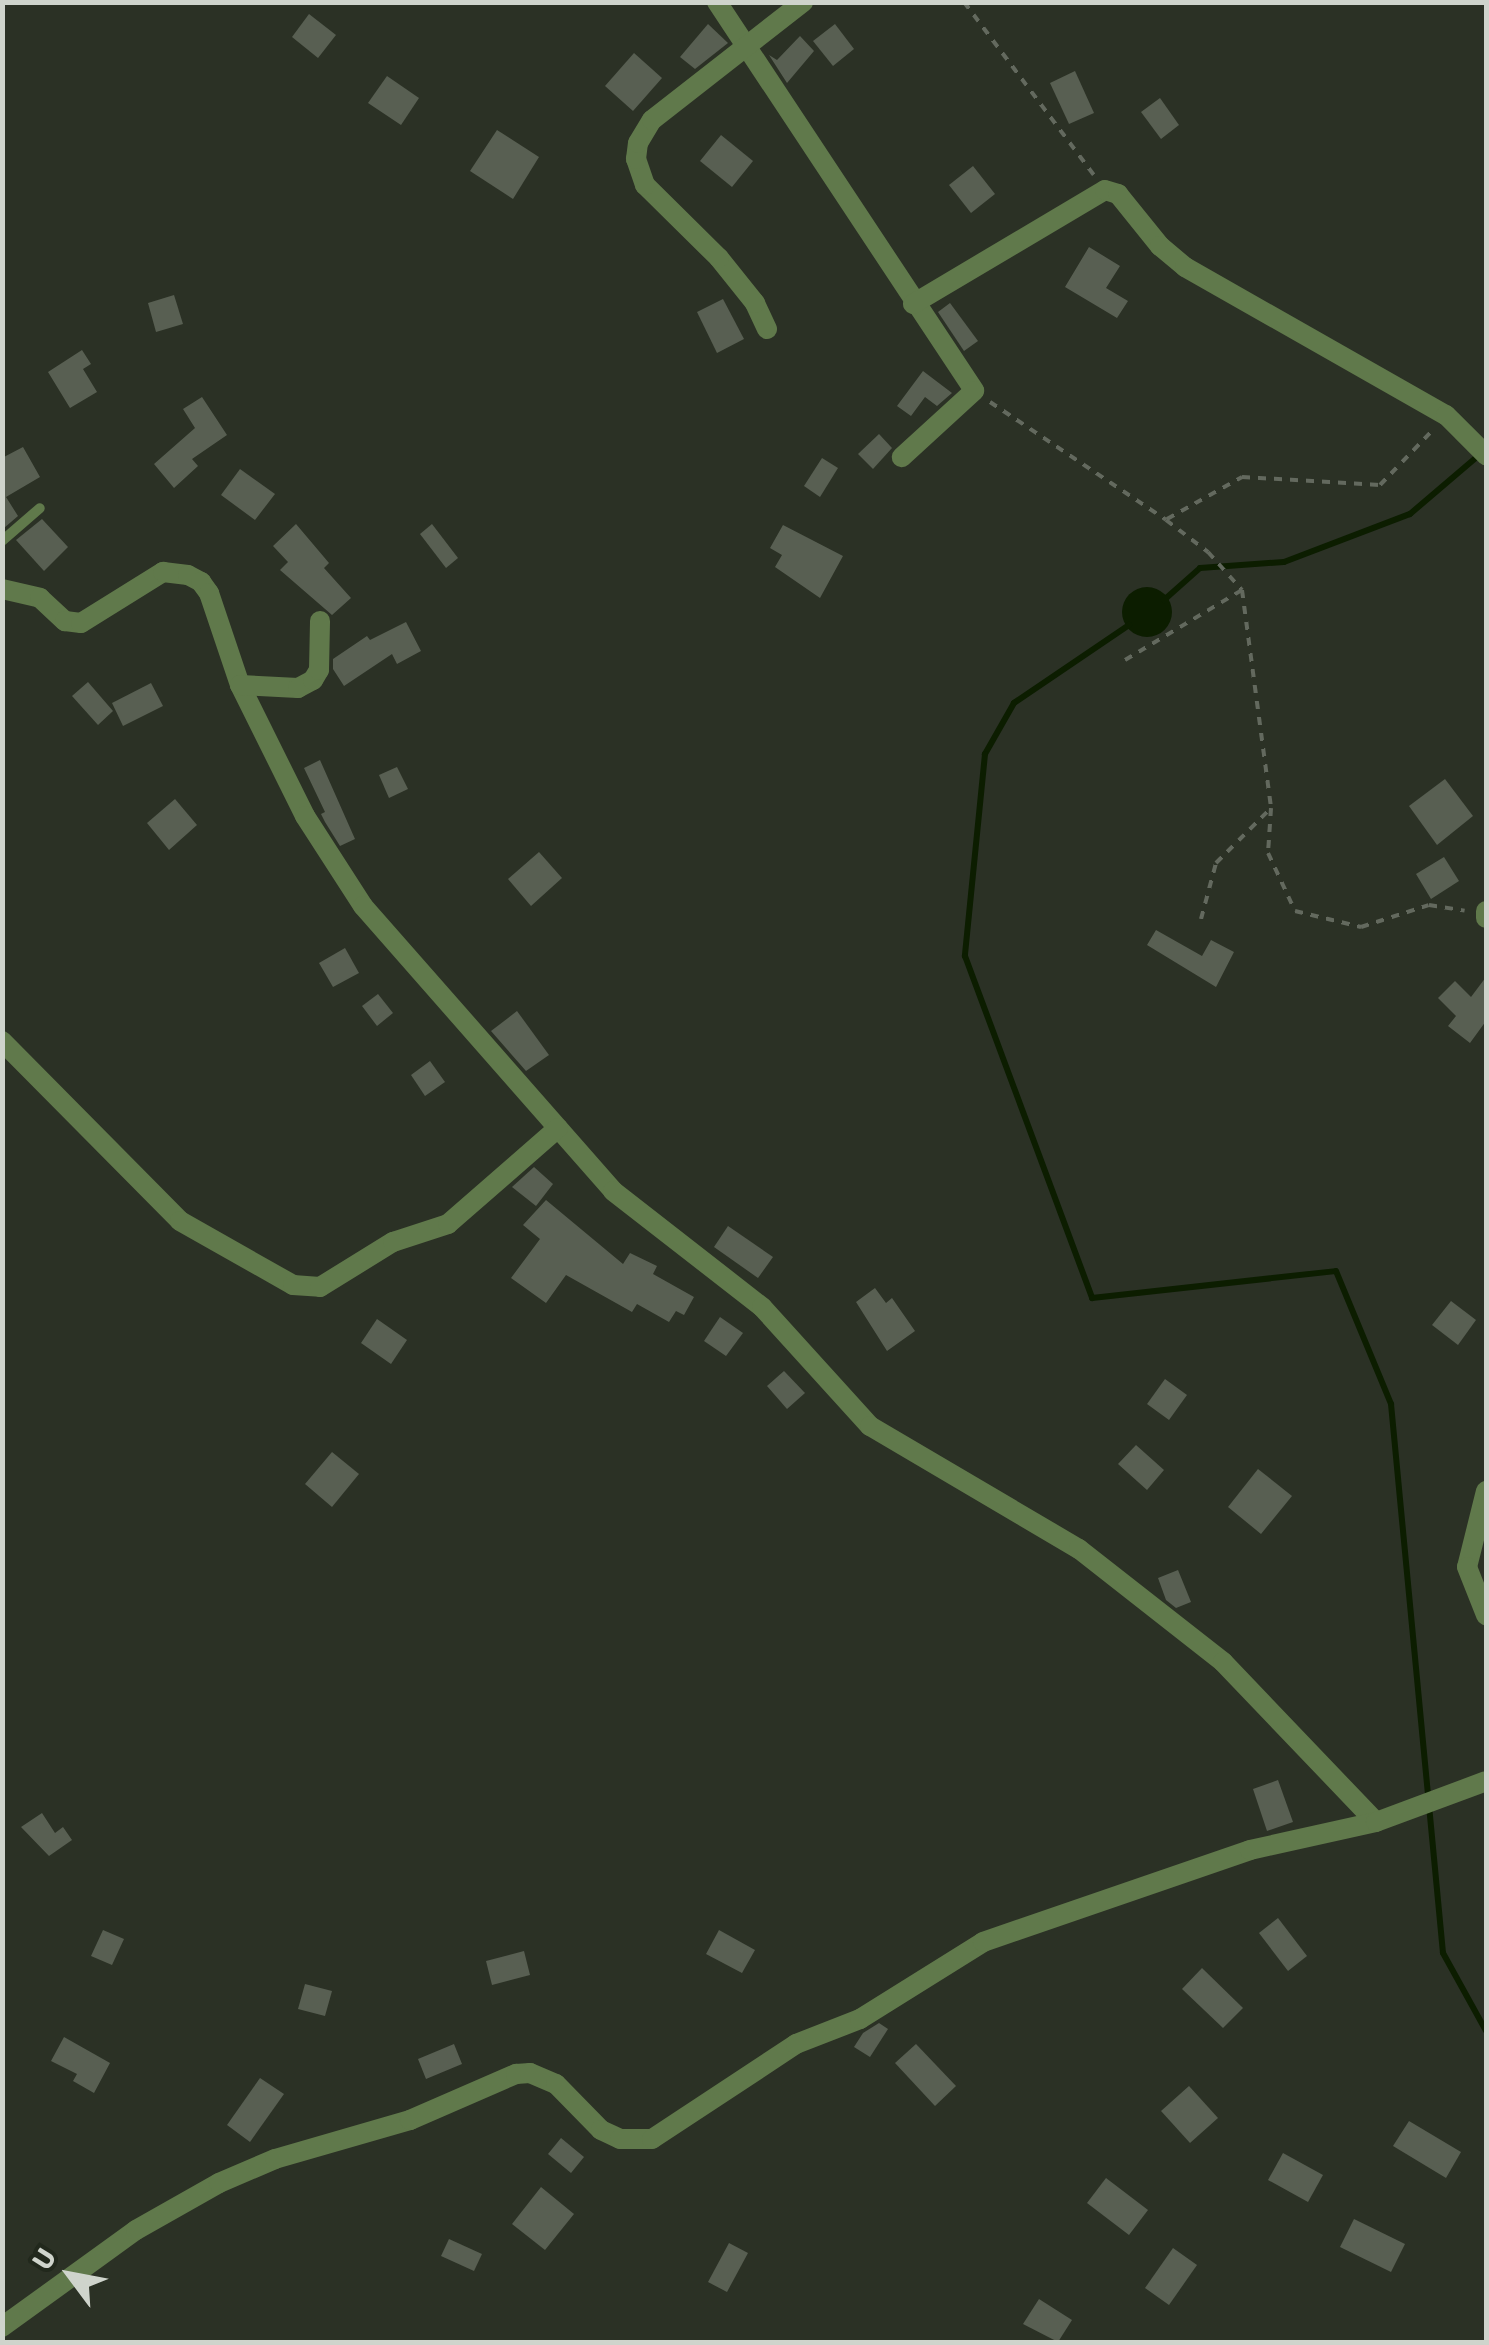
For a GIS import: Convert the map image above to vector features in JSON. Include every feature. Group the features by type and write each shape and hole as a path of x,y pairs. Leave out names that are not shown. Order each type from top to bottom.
{"street":[{"path":"717,2 742,47 974,391 902,457"},
{"path":"767,329 754,302 719,258 645,185 636,159 638,143 652,120 803,2"},
{"path":"912,304 1105,190 1118,194 1160,246 1186,268 1446,415 1486,455"},
{"path":"2,590 40,598 65,621 80,624 163,572 188,575 210,593 240,685 305,816 363,906 613,1191 762,1307 870,1426 1094,1560 1223,1662 1376,1822"},
{"path":"240,685 298,688 313,680 319,670 320,622"},
{"path":"2,1041 180,1220 234,1256 293,1285 320,1287 393,1242 448,1224 558,1128"},
{"path":"1486,1491 1467,1566 1486,1615"},
{"path":"2,2327 136,2230 219,2182 275,2160 410,2120 516,2074 530,2073 556,2084 602,2130 620,2139 652,2138 796,2044 860,2018 983,1942 1250,1850 1376,1822 1479,1784"}],"lane":[{"path":"2,541 40,508"}],"path":[{"path":"964,2 1105,190"},
{"path":"974,391 1166,520 1208,552 1242,590 1271,808 1268,854 1295,911 1361,926 1430,905 1485,914"},
{"path":"1166,520 1242,476 1380,485 1446,415"},
{"path":"1126,660 1242,590"},
{"path":"1201,919 1216,863 1271,808"}],"shaded area":[{"path":"1147,587 1164,595 1172,612 1164,629 1147,637 1130,629 1122,612 1130,595"}],"building":[{"path":"309,14 336,35 318,58 292,37"},
{"path":"708,24 728,43 695,69 680,57"},
{"path":"835,24 854,49 833,66 813,41"},
{"path":"800,36 814,51 787,83 769,55 777,60"},
{"path":"634,53 662,78 633,111 605,86"},
{"path":"1075,71 1094,113 1069,124 1050,83"},
{"path":"387,76 419,98 401,125 368,103"},
{"path":"1160,98 1179,125 1161,139 1141,112"},
{"path":"497,130 539,157 513,199 470,171"},
{"path":"721,135 753,161 732,187 700,161"},
{"path":"973,166 995,194 971,213 949,185"},
{"path":"1089,247 1120,266 1106,288 1128,301 1117,318 1065,287"},
{"path":"174,295 183,324 156,332 148,303"},
{"path":"723,299 744,339 717,353 697,312"},
{"path":"950,303 978,341 964,351 938,312"},
{"path":"82,350 91,364 83,369 97,392 70,408 48,372"},
{"path":"923,371 952,393 937,406 925,397 911,416 897,406"},
{"path":"202,397 227,435 192,459 198,466 174,488 154,464 195,428 183,409"},
{"path":"879,434 892,448 873,469 858,454"},
{"path":"23,447 40,477 6,497 18,516 4,528 2,458"},
{"path":"822,458 838,468 820,497 804,486"},
{"path":"240,469 275,494 255,520 221,495"},
{"path":"42,519 68,547 44,571 16,540"},
{"path":"296,524 329,563 324,568 351,598 332,615 280,570 288,562 273,546"},
{"path":"432,524 458,558 446,568 420,534"},
{"path":"783,525 843,556 820,598 775,567 782,555 770,548"},
{"path":"406,622 421,651 397,664 392,654 344,686 333,669 333,659 367,636 370,640"},
{"path":"88,682 113,711 98,725 72,696"},
{"path":"151,683 163,706 123,726 112,703"},
{"path":"320,760 355,839 340,846 321,814 325,812 304,768"},
{"path":"397,767 408,789 389,798 379,775"},
{"path":"1445,779 1473,816 1437,845 1409,806"},
{"path":"175,799 197,825 169,850 147,823"},
{"path":"539,852 562,878 531,906 508,879"},
{"path":"1444,857 1459,881 1431,899 1416,874"},
{"path":"1156,930 1202,956 1211,940 1234,952 1216,987 1147,945"},
{"path":"345,948 359,973 333,987 319,963"},
{"path":"1486,977 1486,1021 1470,1043 1448,1026 1456,1016 1438,998 1455,981 1471,997"},
{"path":"378,994 393,1013 377,1026 362,1006"},
{"path":"517,1011 549,1055 526,1071 491,1031"},
{"path":"430,1061 445,1082 425,1096 411,1075"},
{"path":"534,1167 553,1184 536,1206 512,1187"},
{"path":"546,1200 623,1264 630,1253 657,1266 653,1274 694,1297 684,1315 676,1311 669,1322 637,1304 632,1312 566,1275 546,1303 511,1278 540,1239 523,1225"},
{"path":"728,1226 773,1257 758,1278 714,1247"},
{"path":"875,1288 886,1303 892,1298 915,1331 887,1351 856,1302"},
{"path":"1451,1301 1476,1320 1458,1345 1432,1325"},
{"path":"720,1317 743,1333 726,1356 704,1341"},
{"path":"377,1319 407,1340 391,1364 361,1343"},
{"path":"784,1371 805,1393 787,1409 767,1386"},
{"path":"1165,1379 1187,1395 1169,1420 1147,1404"},
{"path":"1136,1445 1164,1470 1147,1490 1118,1464"},
{"path":"332,1452 359,1474 332,1507 305,1484"},
{"path":"1258,1469 1292,1496 1261,1534 1228,1507"},
{"path":"1178,1570 1191,1602 1176,1608 1166,1600 1158,1578"},
{"path":"1278,1780 1293,1822 1267,1831 1253,1789"},
{"path":"42,1813 55,1833 63,1827 72,1840 49,1856 21,1827"},
{"path":"1278,1918 1307,1956 1288,1971 1259,1933"},
{"path":"103,1930 124,1939 112,1965 91,1956"},
{"path":"719,1930 755,1950 742,1973 706,1954"},
{"path":"524,1951 530,1975 492,1985 486,1961"},
{"path":"1202,1968 1243,2008 1223,2028 1182,1989"},
{"path":"305,1984 332,1991 325,2016 298,2009"},
{"path":"879,2023 888,2029 870,2057 854,2047 863,2033"},
{"path":"64,2037 110,2063 94,2093 73,2081 77,2074 51,2061"},
{"path":"454,2044 462,2064 426,2079 418,2059"},
{"path":"916,2044 956,2086 935,2106 895,2063"},
{"path":"260,2078 284,2094 250,2142 227,2125"},
{"path":"1189,2086 1218,2118 1190,2143 1161,2111"},
{"path":"1409,2121 1461,2152 1446,2178 1393,2146"},
{"path":"561,2138 584,2157 571,2173 548,2154"},
{"path":"1283,2153 1323,2175 1308,2202 1268,2180"},
{"path":"1106,2178 1148,2210 1129,2235 1087,2203"},
{"path":"541,2187 574,2214 545,2250 512,2224"},
{"path":"1354,2219 1405,2244 1391,2272 1340,2247"},
{"path":"449,2239 482,2254 474,2271 441,2256"},
{"path":"729,2243 748,2253 727,2292 708,2282"},
{"path":"1173,2248 1197,2265 1169,2305 1145,2288"},
{"path":"1039,2299 1072,2320 1058,2342 1023,2324"}],"waterway":[{"path":"1164,600 1200,568 1284,562 1410,514 1478,456"},
{"path":"1129,625 1014,703 985,754 965,956 1092,1298 1336,1271 1391,1404 1443,1953 1486,2031"}]}
